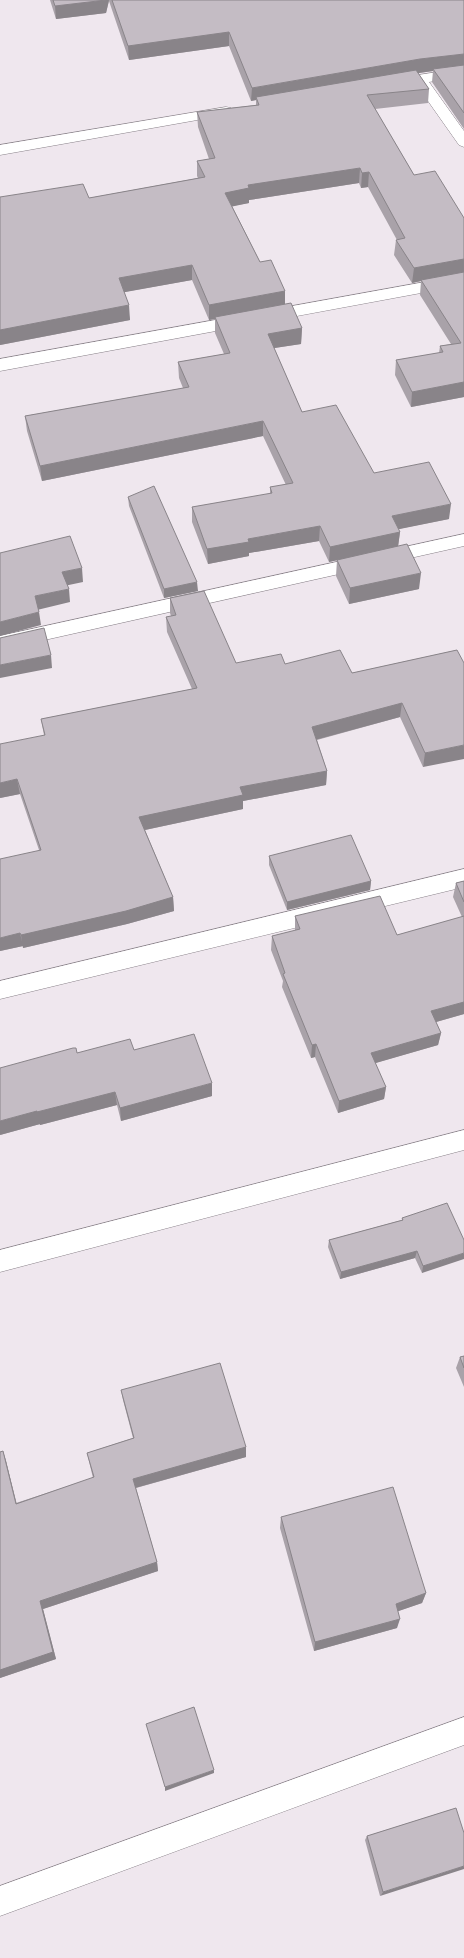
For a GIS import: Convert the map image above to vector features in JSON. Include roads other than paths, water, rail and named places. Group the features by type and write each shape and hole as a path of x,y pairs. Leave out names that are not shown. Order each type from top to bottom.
{"street":[{"path":"380,85 464,72"},
{"path":"419,78 464,142"},
{"path":"0,150 240,109"},
{"path":"0,365 464,280"},
{"path":"0,643 464,540"},
{"path":"0,990 464,878"},
{"path":"0,1261 464,1140"},
{"path":"0,1901 464,1731"}]}
